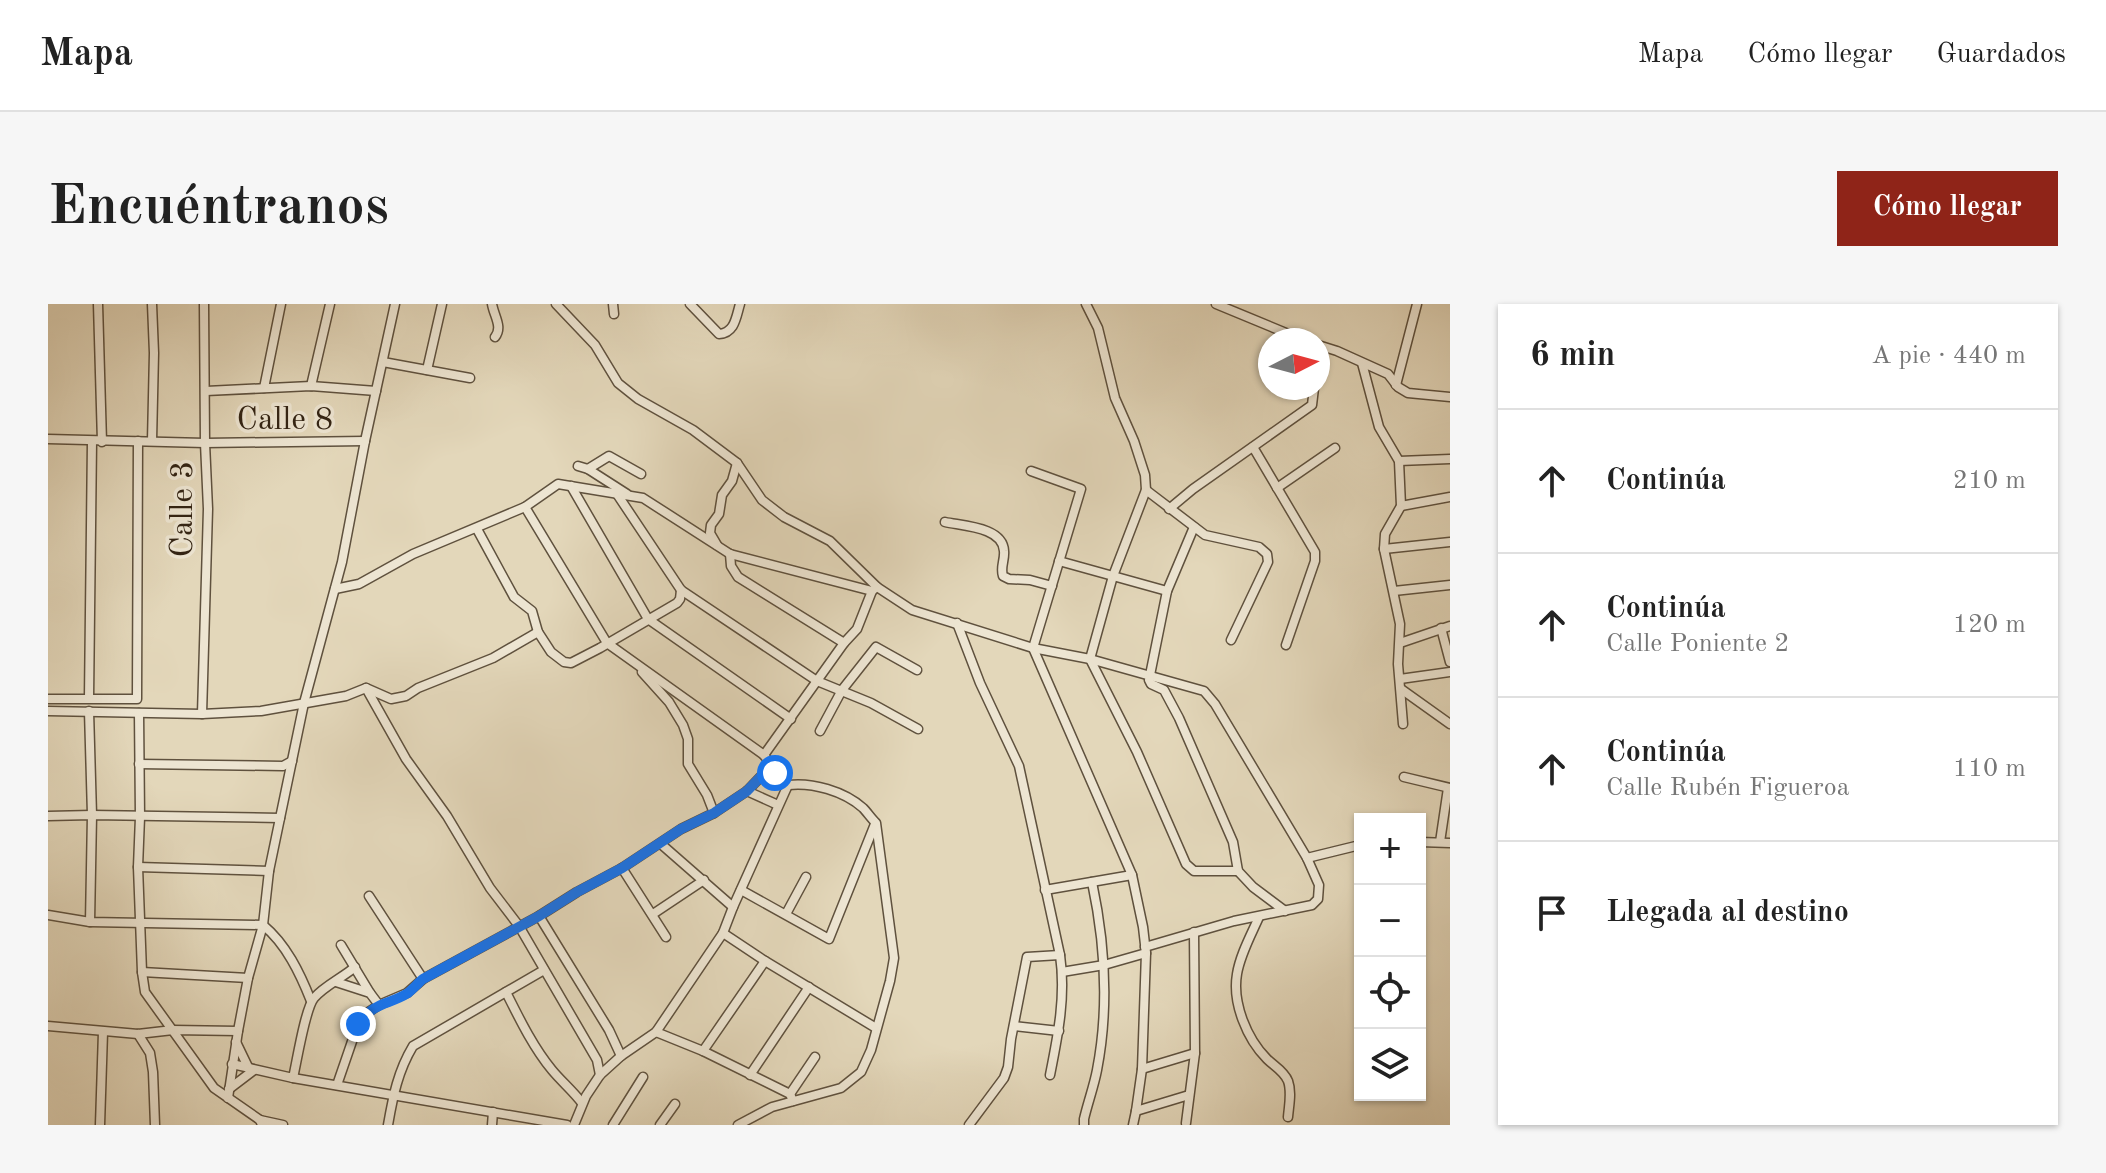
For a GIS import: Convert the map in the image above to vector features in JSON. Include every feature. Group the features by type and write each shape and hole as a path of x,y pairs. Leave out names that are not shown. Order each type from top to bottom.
{"street":[{"path":"98,304 102,442"},
{"path":"152,304 152,441"},
{"name":"Calle 3","path":"202,714 208,509 204,304"},
{"path":"264,388 281,304"},
{"path":"311,386 330,304"},
{"path":"228,1094 248,978 263,925 269,871 304,703 335,589 395,304"},
{"path":"427,370 442,304"},
{"path":"492,304 499,326 495,337"},
{"path":"556,304 595,345 618,383 638,399 693,430 737,463 762,500 784,517 830,541 874,589"},
{"path":"690,304 719,334 726,334 732,329 740,304"},
{"path":"1086,304 1098,328 1115,398 1134,441 1145,475 1146,490 1113,576 1090,659 1137,752 1186,864 1194,871 1238,871"},
{"path":"1216,304 1274,328"},
{"path":"1396,385 1417,304"},
{"path":"1330,349 1388,374 1396,385 1408,393 1449,395"},
{"path":"383,362 470,378"},
{"path":"1362,363 1379,427 1399,461 1401,506 1385,534 1384,549 1400,624 1398,664 1403,724"},
{"path":"206,391 311,386 376,391"},
{"path":"1169,509 1312,405 1313,400"},
{"name":"Calle 8","path":"48,439 205,443 365,441"},
{"path":"89,698 92,441"},
{"path":"48,699 137,699 138,441"},
{"path":"1253,447 1315,552 1315,561 1286,645"},
{"path":"1277,488 1335,448"},
{"path":"631,496 583,468 609,456 641,474"},
{"path":"1399,461 1449,461"},
{"path":"717,547 710,533 711,525 719,514 722,495 732,481 737,463"},
{"path":"1031,471 1081,489 1033,648 1132,875 1146,950 1142,1069 1133,1125"},
{"path":"335,589 359,584 413,554 525,507 558,484 643,498 730,554 874,589 912,610 1033,648 1090,659 1204,691 1215,704 1307,858 1319,885 1318,899 1312,905 1194,932 1104,965 1062,972"},
{"path":"571,486 648,619 791,719"},
{"path":"1146,490 1205,535 1259,547 1267,554 1268,562 1231,640"},
{"path":"617,494 681,590 817,681 842,690 918,729"},
{"path":"1401,506 1450,497"},
{"path":"337,1085 358,1024 367,1013 407,993 423,979 539,916 622,868 681,829 714,813 747,791 769,768 764,755 604,646 525,507"},
{"path":"945,522 992,533 1000,539 1005,550 1001,569 1003,576 1052,586"},
{"path":"1194,527 1167,591 1149,680 1164,690 1179,718 1233,842 1238,871 1253,887 1285,911"},
{"path":"477,529 514,597 532,611 538,632 551,652 564,662 571,663 604,646 677,603 681,590"},
{"path":"1384,549 1450,542"},
{"path":"730,554 731,566 738,577 844,643"},
{"path":"1059,561 1167,591"},
{"path":"1394,591 1450,585"},
{"path":"764,755 857,629 874,589"},
{"path":"957,623 980,683 1019,766 1060,955 1062,1005 1050,1075"},
{"path":"1400,643 1446,627 1450,662"},
{"path":"48,711 202,714 261,711 346,696 366,688 391,699 406,696 418,688 493,658 538,632"},
{"path":"604,646 644,674 669,702 688,739 688,764 714,813"},
{"path":"820,731 842,690 876,647 917,670"},
{"path":"1401,684 1450,672"},
{"path":"1401,684 1450,724"},
{"path":"366,688 406,759 447,816 490,888 519,926 597,1060 600,1075"},
{"path":"89,711 92,815 90,922"},
{"path":"139,713 138,867 145,992 214,1088 228,1094 261,1122 283,1125"},
{"path":"139,764 283,766 292,761"},
{"path":"738,1125 791,1097 841,1088 861,1072 871,1050 894,958 876,823 849,799 829,790 801,784 788,785 769,768"},
{"path":"1404,777 1449,788 1440,842"},
{"path":"574,1125 582,1103 600,1075 656,1032 723,933 788,785"},
{"path":"747,791 778,805"},
{"path":"48,816 280,818"},
{"path":"741,890 829,939 876,823"},
{"path":"1426,842 1450,843"},
{"path":"661,844 733,907"},
{"path":"1307,858 1354,846"},
{"path":"138,867 269,871"},
{"path":"622,868 666,937"},
{"path":"1045,890 1132,875"},
{"path":"786,914 806,877"},
{"path":"653,914 704,880"},
{"path":"1084,1125 1097,1070 1105,1003 1104,965 1092,882"},
{"path":"369,896 423,979"},
{"path":"48,915 90,922 263,925 287,952 311,1001"},
{"path":"539,916 609,1030 621,1056"},
{"path":"1259,917 1241,958 1236,989 1250,1039 1263,1056 1284,1073 1289,1083 1288,1117"},
{"path":"1186,1123 1195,1053 1194,932"},
{"path":"723,933 876,1028"},
{"path":"341,945 379,1005"},
{"path":"969,1125 1004,1078 1008,1067 1027,957 1060,955"},
{"path":"703,1051 765,961"},
{"path":"293,1078 311,1001 322,989 355,967"},
{"path":"388,1125 402,1065 413,1046 544,970"},
{"path":"142,972 248,978"},
{"path":"303,982 322,989"},
{"path":"336,982 370,993"},
{"path":"750,1075 809,987"},
{"path":"506,992 551,1069 582,1103"},
{"path":"48,1026 138,1034 173,1030 238,1031"},
{"path":"1014,1026 1059,1031"},
{"path":"100,1125 103,1032"},
{"path":"656,1032 703,1051 791,1097"},
{"path":"138,1034 150,1053 155,1125"},
{"path":"236,1041 251,1069"},
{"path":"1142,1069 1195,1053"},
{"path":"791,1097 815,1057"},
{"path":"232,1064 293,1078 567,1125"},
{"path":"228,1094 251,1069"},
{"path":"613,1125 643,1077"},
{"path":"1136,1111 1189,1095"},
{"path":"660,1125 675,1104"},
{"path":"492,1125 493,1112"}],"route":[{"path":"358,1024 379,1005 407,993 423,979 539,916 622,868 681,829 714,813 747,791 769,768 775,773"}]}
